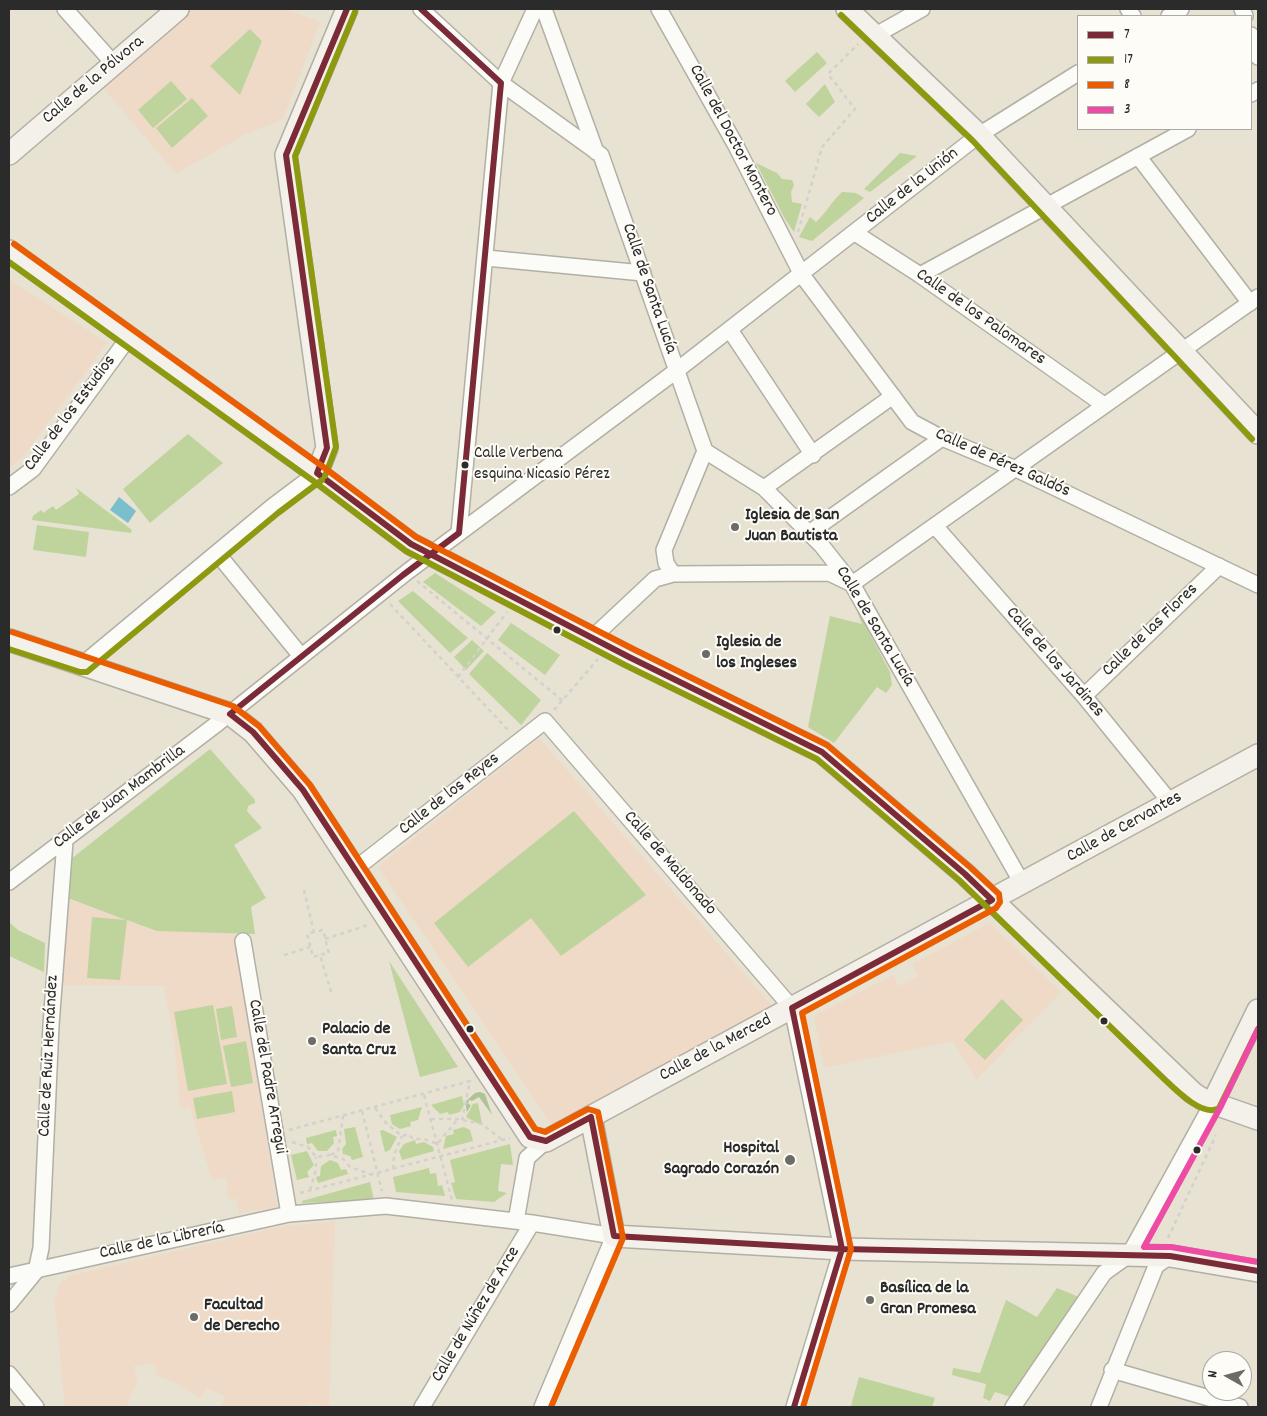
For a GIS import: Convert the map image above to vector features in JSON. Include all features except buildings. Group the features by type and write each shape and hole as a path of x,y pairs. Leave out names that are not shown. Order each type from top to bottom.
{"street":[{"path":"65,9 114,64"},
{"name":"Calle de la Pólvora","path":"9,154 178,9"},
{"path":"83,664 273,506 317,473 327,448 286,155 347,9"},
{"name":"Calle de Santa Lucía","path":"421,9 501,83 600,155 705,451 764,488 822,546 852,584 1022,883"},
{"path":"459,533 501,83 535,9"},
{"name":"Calle de Santa Lucía","path":"544,9 596,152"},
{"name":"Calle del Doctor Montero","path":"659,9 735,144 802,275"},
{"path":"847,9 979,135 1258,433"},
{"path":"872,34 922,9"},
{"path":"1252,37 1258,57"},
{"name":"Calle de la Unión","path":"459,533 802,275 979,135 1077,74"},
{"path":"920,275 1186,130"},
{"path":"592,638 655,579 672,574 813,572 829,573 852,584 1254,300 1138,156"},
{"name":"Calle de los Palomares","path":"855,233 920,275 1104,405"},
{"path":"9,251 317,473 411,544 629,657 822,752 965,874 1165,1068 1198,1097 1258,1119"},
{"path":"486,258 643,273"},
{"name":"Calle de Pérez Galdós","path":"802,275 912,422 942,438 1016,469 1258,585"},
{"path":"730,330 813,455"},
{"name":"Calle de los Estudios","path":"9,487 33,469 129,337"},
{"path":"764,488 813,455 893,396"},
{"path":"809,533 942,438"},
{"path":"672,574 666,563 664,550 705,451"},
{"name":"Calle de los Jardines","path":"935,526 1084,696 1171,803"},
{"name":"Calle de Juan Mambrilla","path":"10,878 65,841 230,714 459,533"},
{"path":"813,572 820,563 822,546"},
{"path":"217,553 302,656"},
{"name":"Calle de las Flores","path":"1084,696 1219,566"},
{"path":"9,640 230,714 247,725 303,790 530,1137 546,1141"},
{"name":"Calle de los Reyes","path":"355,869 545,721"},
{"name":"Calle de Maldonado","path":"545,721 792,1008"},
{"name":"Calle de Cervantes","path":"992,900 1258,755"},
{"name":"Calle de Ruiz Hernández","path":"36,1270 41,1248 50,1025 65,841"},
{"name":"Calle de la Merced","path":"546,1141 992,900"},
{"name":"Calle del Padre Arregui","path":"243,941 289,1214"},
{"path":"792,1008 842,1249 794,1407"},
{"path":"1013,1407 1104,1274 1130,1255 1213,1102 1258,1010"},
{"path":"542,1407 614,1236 591,1117"},
{"path":"516,1221 527,1158 546,1141"},
{"name":"Calle de la Librería","path":"9,1277 289,1214 386,1206 532,1223 614,1236"},
{"name":"Calle de Núñez de Arce","path":"422,1407 532,1223"},
{"path":"614,1236 842,1249 1170,1256 1258,1271"},
{"path":"1099,1407 1112,1370 1156,1266 1170,1256"},
{"path":"11,1302 36,1270"},
{"path":"9,1277 11,1302"},
{"path":"1112,1370 1240,1407"},
{"path":"9,1374 36,1407"}],"path":[{"path":"792,254 822,148 856,109 828,74 872,34"},
{"path":"415,578 562,700"},
{"path":"387,601 519,741"},
{"path":"458,677 510,608"},
{"path":"545,721 599,658"},
{"path":"304,890 314,932"},
{"path":"325,939 372,924"},
{"path":"323,930 325,939 329,953 313,957 307,934 323,930"},
{"path":"284,955 310,947"},
{"path":"320,955 332,995"},
{"path":"276,1136 470,1081 462,1120"},
{"path":"424,1095 453,1206"},
{"path":"374,1108 386,1123 402,1136"},
{"path":"362,1111 383,1192"},
{"path":"316,1157 330,1155 338,1151 343,1116"},
{"path":"431,1119 457,1119 482,1124 502,1140"},
{"path":"438,1144 457,1119"},
{"path":"393,1169 394,1155 402,1136 408,1134 414,1139 424,1139 438,1144"},
{"path":"1170,1256 1168,1238 1216,1135"},
{"path":"276,1136 308,1147 316,1157 316,1170 310,1191"},
{"path":"286,1197 513,1138"},
{"path":"330,1155 343,1159 350,1167 372,1175"}],"shaded area":[{"path":"192,9 287,9 320,22 283,119 244,135 176,174 101,85"},
{"path":"9,279 107,343 21,459 9,468"},
{"path":"539,738 775,1009 551,1124 378,867"},
{"path":"68,898 157,931 235,933 277,1207 239,1213 236,1199 229,1199 226,1177 212,1180 190,1107 180,1109 174,1038 164,986 61,985"},
{"path":"990,923 1061,992 976,1080 953,1041 824,1068 814,1016 893,975 899,986 918,976 912,964"},
{"name":"Facultad de Derecho","path":"335,1221 329,1407 311,1403 308,1407 227,1407 221,1405 225,1397 207,1388 200,1399 179,1384 157,1376 155,1363 134,1366 137,1382 126,1407 65,1407 54,1298 56,1297 59,1284 67,1279 68,1276 280,1227"}],"green space":[{"path":"250,29 262,41 240,95 210,66"},
{"path":"817,52 827,63 795,92 785,81"},
{"path":"171,81 187,99 153,128 138,110"},
{"path":"825,84 835,102 819,117 806,104"},
{"path":"192,98 208,116 172,148 156,128"},
{"path":"900,153 917,156 870,192 864,189"},
{"path":"756,163 777,173 782,179 792,180 794,185 791,192 792,202 802,204 794,232 785,219"},
{"path":"842,192 856,193 864,198 812,241 799,237 810,217 816,222"},
{"path":"188,434 223,463 150,523 123,489"},
{"path":"76,488 132,530 131,533 32,520 33,516 41,510 43,513 53,506 56,510 79,494"},
{"path":"37,525 89,532 86,557 33,550"},
{"path":"435,573 496,612 481,626 423,582"},
{"path":"413,591 468,638 450,653 398,601"},
{"path":"854,604 890,672 892,685 886,693 877,687 834,743 808,727 830,616 862,624"},
{"path":"511,623 560,655 545,675 498,640"},
{"path":"472,640 484,651 466,670 454,657"},
{"path":"487,653 541,700 521,725 469,674"},
{"path":"210,749 255,800 255,803 248,806 247,811 262,828 234,845 266,898 251,907 255,934 157,931 127,920 120,980 87,978 92,917 126,920 68,898 71,859"},
{"path":"574,811 646,895 561,956 531,918 468,967 434,923"},
{"path":"9,922 18,930 45,943 44,972 9,956"},
{"path":"389,961 458,1067 420,1077"},
{"path":"1002,999 1023,1020 985,1060 964,1040"},
{"path":"213,1005 227,1084 188,1091 174,1012"},
{"path":"232,1006 237,1037 221,1040 216,1009"},
{"path":"246,1041 253,1083 231,1087 223,1046"},
{"path":"232,1091 235,1112 197,1119 193,1098"},
{"path":"475,1093 485,1094 492,1115 479,1097 472,1101 469,1100 468,1104 471,1105 467,1112 465,1102"},
{"path":"462,1096 464,1105 460,1112 449,1115 448,1112 440,1114 431,1105"},
{"path":"478,1103 482,1124 466,1117 473,1104"},
{"path":"422,1107 418,1120 410,1122 411,1126 400,1129 392,1124 390,1115"},
{"path":"355,1127 363,1157 352,1160 350,1156 343,1154 342,1149 346,1144 344,1129"},
{"path":"464,1127 470,1130 473,1141 443,1149 446,1136 454,1134 453,1130"},
{"path":"336,1130 337,1136 333,1137 334,1143 327,1151 318,1151 312,1143 307,1144 306,1138"},
{"path":"383,1130 397,1137 390,1150 385,1152 380,1131"},
{"path":"415,1140 416,1144 424,1142 433,1147 434,1151 402,1160 399,1151 404,1144"},
{"path":"510,1144 513,1165 501,1164 498,1191 507,1193 494,1202 456,1199 451,1183 455,1182 450,1160"},
{"path":"307,1151 314,1165 307,1172 309,1177 297,1180 291,1155"},
{"path":"330,1160 338,1163 341,1170 346,1169 348,1174 318,1183 316,1177 320,1176 321,1166"},
{"path":"429,1168 430,1174 436,1173 438,1186 442,1185 445,1196 396,1192 393,1177"},
{"path":"370,1182 374,1200 302,1203 302,1201"},
{"path":"1057,1288 1079,1297 1011,1397 995,1392 990,1401 983,1398 986,1384 952,1375 953,1368 980,1373 1006,1300 1037,1317"},
{"path":"859,1377 935,1398 932,1407 851,1406"}],"water":[{"path":"119,497 136,511 128,523 110,510"}],"transit line":[{"name":"7","path":"347,9 286,155 327,448 317,473 411,544 629,657 822,752 965,874 992,900 792,1008 842,1249 794,1407"},
{"name":"7","path":"421,9 501,83 459,533 403,575 230,714 253,732 303,790 530,1137 546,1141 591,1117 614,1236 842,1249 1170,1256 1258,1271"},
{"name":"17","path":"325,476 336,447 295,156 355,12"},
{"name":"17","path":"841,15 973,141 1252,439"},
{"name":"8","path":"14,244 322,466 416,537 633,649 827,745 999,894 1000,902 996,908 802,1013 851,1249 803,1407"},
{"name":"17","path":"9,262 312,480 406,551 625,665 817,759 959,880 1171,1086 1196,1105 1204,1109 1212,1110 1219,1108 1258,1029"},
{"name":"17","path":"9,649 80,672 87,672 278,513 322,480"},
{"name":"8","path":"12,632 233,706 259,726 310,785 535,1129 545,1132 588,1109 598,1112 623,1238 551,1407"},
{"name":"3","path":"1258,1029 1221,1106 1144,1247 1171,1247 1258,1262"}],"place":[{"name":"Calle Verbena esquina Nicasio Pérez","path":"465,465"},
{"name":"Iglesia de San Juan Bautista","path":"735,527"},
{"name":"Iglesia de los Ingleses","path":"706,654"},
{"name":"Palacio de Santa Cruz","path":"312,1041"},
{"name":"Hospital Sagrado Corazón","path":"790,1160"},
{"name":"Basílica de la Gran Promesa","path":"870,1300"},
{"name":"Facultad de Derecho","path":"194,1317"}]}
